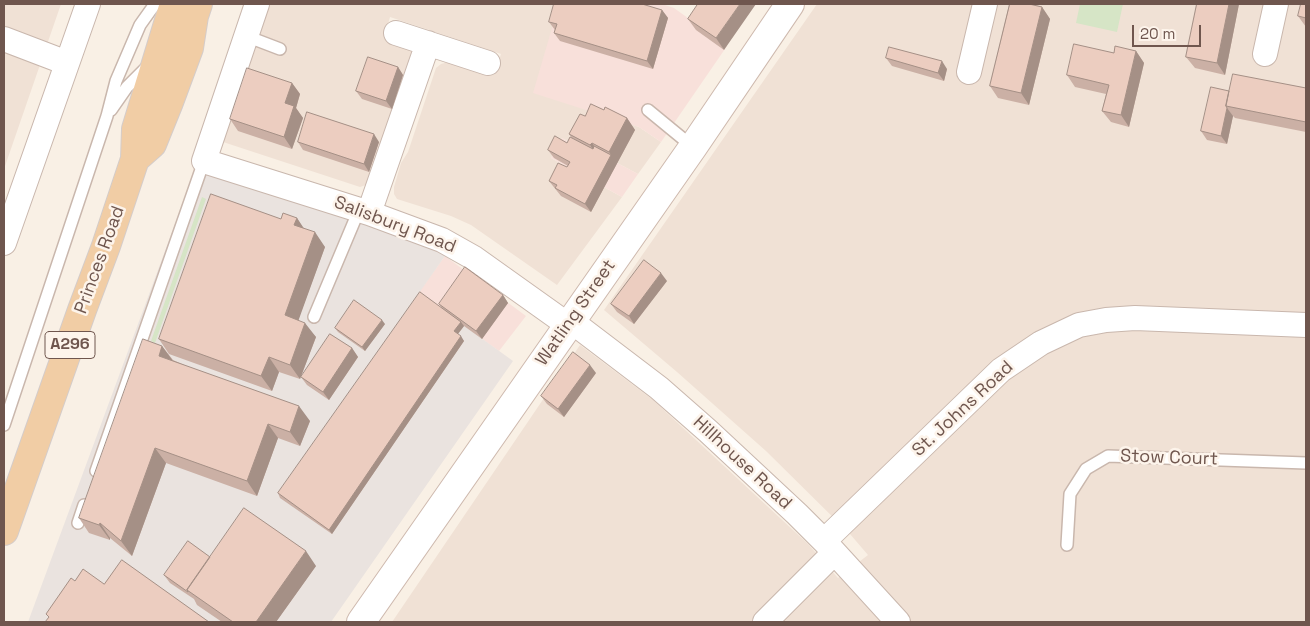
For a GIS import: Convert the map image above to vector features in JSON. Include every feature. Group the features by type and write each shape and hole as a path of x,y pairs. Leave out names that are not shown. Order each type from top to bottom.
{"main road":[{"name":"Watling Street","path":"361,622 693,147 790,4"},
{"name":"Princes Road","path":"135,159 152,144 170,102 189,48 180,25"},
{"name":"Princes Road","path":"4,531 106,246 135,159 136,129 180,25"}],"street":[{"path":"4,243 88,4"},
{"path":"204,161 257,4"},
{"path":"969,72 985,4"},
{"path":"1265,54 1276,4"},
{"path":"396,33 488,63"},
{"path":"4,39 67,63"},
{"path":"364,212 428,44"},
{"name":"Salisbury Road","path":"204,161 364,212 432,236 474,258 569,323"},
{"name":"St. Johns Road","path":"765,622 829,547 1001,370 1041,343 1079,325 1106,320 1135,318 1306,325"},
{"name":"Hillhouse Road","path":"569,323 659,388 746,466 829,547 898,622"}],"lane":[{"path":"4,425 107,116 116,81 140,25 156,4"},
{"path":"107,116 128,87 180,25"},
{"path":"246,36 280,49"},
{"path":"648,110 693,147"},
{"path":"94,477 204,161"},
{"path":"314,317 364,212"},
{"name":"Stow Court","path":"1067,545 1070,494 1086,469 1108,456 1306,463"},
{"path":"78,524 87,496"}],"shaded area":[{"path":"4,4 61,4 4,169"},
{"path":"264,4 559,4 614,118 639,127 661,142 638,174 600,154 598,157 562,138 551,158 622,197 557,285 471,225 451,216 397,199 394,194 394,187 401,163 408,152 436,68 448,62 494,75 501,54 390,17 384,38 409,47 413,53 386,142 379,148 366,185 360,187 217,140"},
{"path":"559,4 662,4 674,8 727,46 661,142 639,127 533,93"},
{"path":"817,4 1306,4 1306,622 392,622 580,345 653,400 808,544 838,578 868,555 850,534 766,451 604,310"},
{"path":"562,138 598,157 600,154 638,174 622,197 551,158"},
{"path":"196,167 419,238 445,256 419,293 513,361 331,622 28,622"},
{"path":"445,256 526,316 499,351 418,293"}],"green space":[{"path":"1080,4 1123,4 1117,32 1076,23"},
{"path":"202,197 206,199 155,343 151,341"}],"building":[{"path":"554,4 642,4 662,10 647,61 554,33 557,24 549,22"},
{"path":"698,4 740,4 716,38 688,19"},
{"path":"1010,4 1029,4 1042,7 1021,93 990,86"},
{"path":"1197,4 1229,4 1217,63 1186,57"},
{"path":"1301,4 1306,4 1306,18 1298,16"},
{"path":"1074,44 1114,53 1115,46 1136,51 1121,115 1102,111 1109,85 1067,75"},
{"path":"889,47 942,61 938,73 886,58"},
{"path":"368,57 398,67 386,101 356,91"},
{"path":"247,68 292,83 285,103 294,106 284,137 230,119"},
{"path":"1233,74 1306,88 1306,122 1226,106"},
{"path":"1211,87 1229,91 1221,136 1201,131"},
{"path":"591,104 604,110 605,107 627,118 609,152 569,134 580,114 585,116"},
{"path":"307,112 374,134 364,164 298,142"},
{"path":"555,136 567,143 570,137 593,149 594,146 611,155 585,204 555,188 557,185 549,181 558,163 567,167 570,162 548,150"},
{"path":"211,194 281,219 283,213 297,218 294,225 315,232 285,315 305,323 290,365 269,357 261,376 159,339"},
{"path":"644,260 661,273 629,316 611,304"},
{"path":"465,267 503,295 476,331 439,304"},
{"path":"420,292 461,322 454,331 461,336 329,530 278,493"},
{"path":"354,300 382,320 362,347 335,328"},
{"path":"330,334 352,348 323,392 301,377"},
{"path":"143,339 162,346 159,356 299,406 290,432 268,424 247,481 155,448 121,541 100,523 99,525 79,518"},
{"path":"573,352 590,365 558,409 541,396"},
{"path":"244,508 306,551 256,622 233,622 187,590"},
{"path":"188,541 210,557 187,590 188,592 164,575"},
{"path":"122,560 209,622 45,622 49,617 46,614 71,578 75,581 83,569 104,584"}]}
